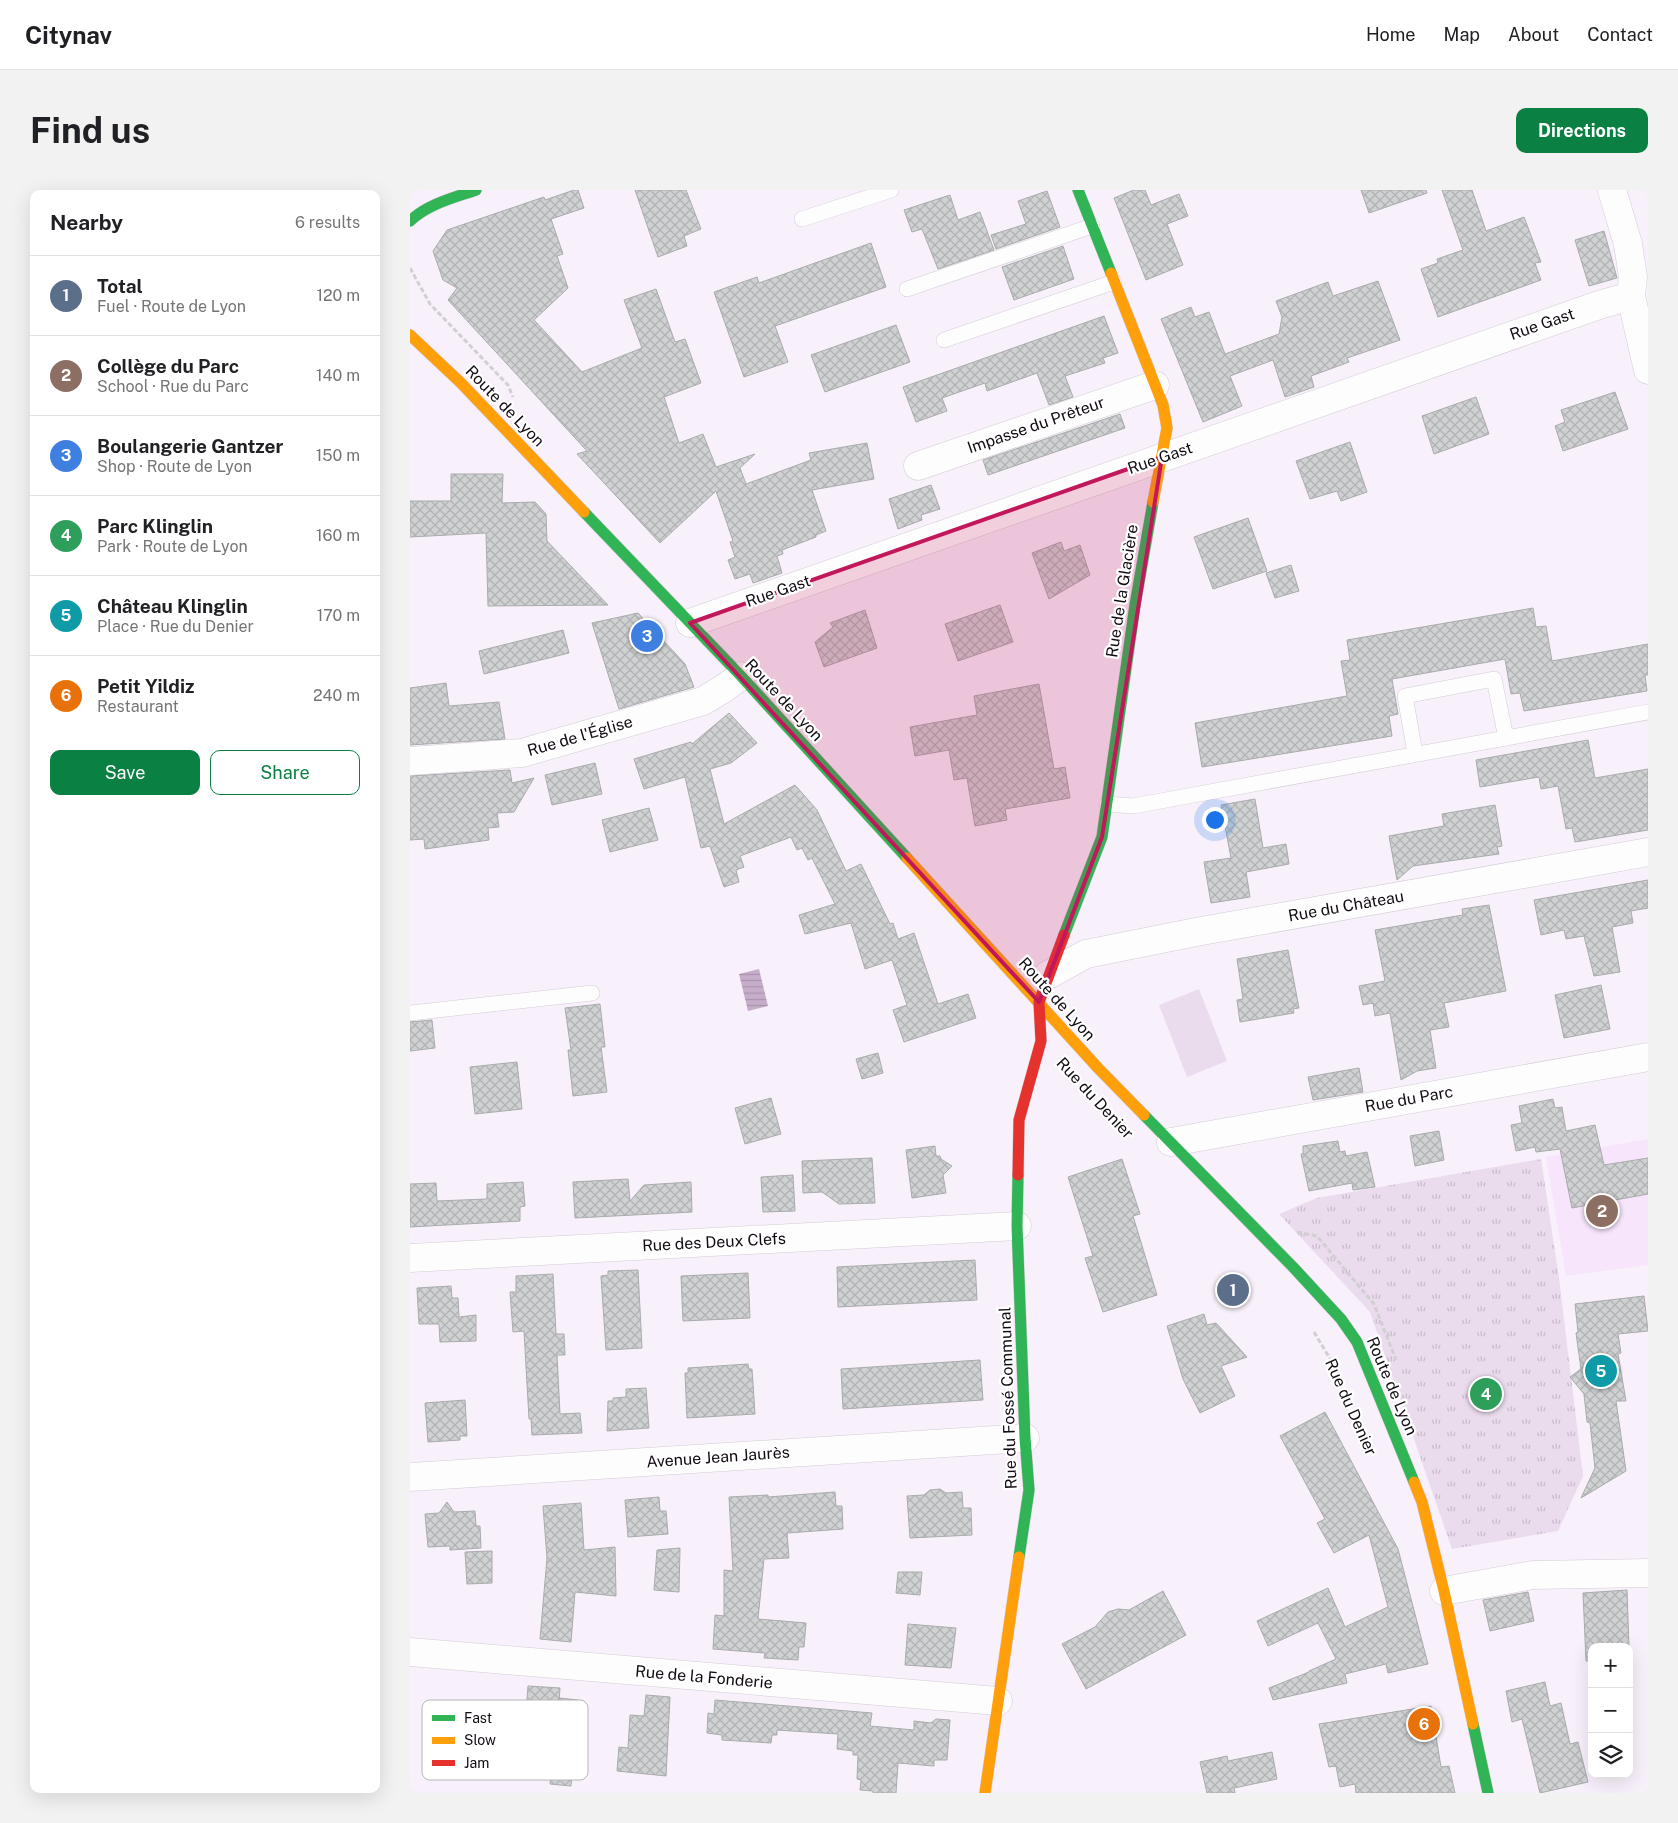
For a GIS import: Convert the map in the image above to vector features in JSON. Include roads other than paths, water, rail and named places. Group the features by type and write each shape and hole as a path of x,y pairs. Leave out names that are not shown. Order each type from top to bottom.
{"main road":[{"path":"411,216 429,207 476,190"},
{"name":"Rue de la Glacière","path":"1039,1002 1048,974 1102,837 1136,605 1156,482 1167,428 1163,405 1078,190"},
{"name":"Route de Lyon","path":"410,335 460,382 741,676 1098,1068 1293,1267 1341,1319 1357,1342 1422,1502 1444,1591 1488,1793"},
{"name":"Rue du Fossé Communal","path":"985,1793 1029,1490 1018,1226 1019,1120 1041,1041 1039,1002"}],"street":[{"path":"1612,190 1628,244 1640,260 1631,296 1648,370"},
{"name":"Rue Gast","path":"690,623 1600,304 1631,296"},
{"name":"Impasse du Prêteur","path":"918,466 1155,385"},
{"name":"Rue de l'Église","path":"410,761 522,753 703,701 741,676"},
{"name":"Rue du Château","path":"1048,974 1086,954 1196,932 1648,852"},
{"name":"Rue du Parc","path":"1171,1142 1648,1057"},
{"name":"Rue des Deux Clefs","path":"410,1258 1018,1226"},
{"name":"Avenue Jean Jaurès","path":"410,1477 1026,1438"},
{"path":"1444,1591 1553,1574 1648,1573"},
{"name":"Rue de la Fonderie","path":"410,1652 998,1701"}],"lane":[{"path":"802,219 856,195 891,190"},
{"path":"907,289 1092,226"},
{"path":"944,340 1114,282"},
{"path":"1415,753 1404,696 1494,679 1506,738"},
{"path":"1107,804 1133,806 1415,753 1648,712"},
{"path":"410,1013 592,993"}],"place":[{"name":"Boulangerie Gantzer","path":"647,636"},
{"name":"Collège du Parc","path":"1602,1211"},
{"name":"Total","path":"1233,1290"},
{"name":"Château Klinglin","path":"1601,1371"},
{"name":"Parc Klinglin","path":"1486,1394"},
{"name":"Petit Yildiz","path":"1424,1724"}]}
